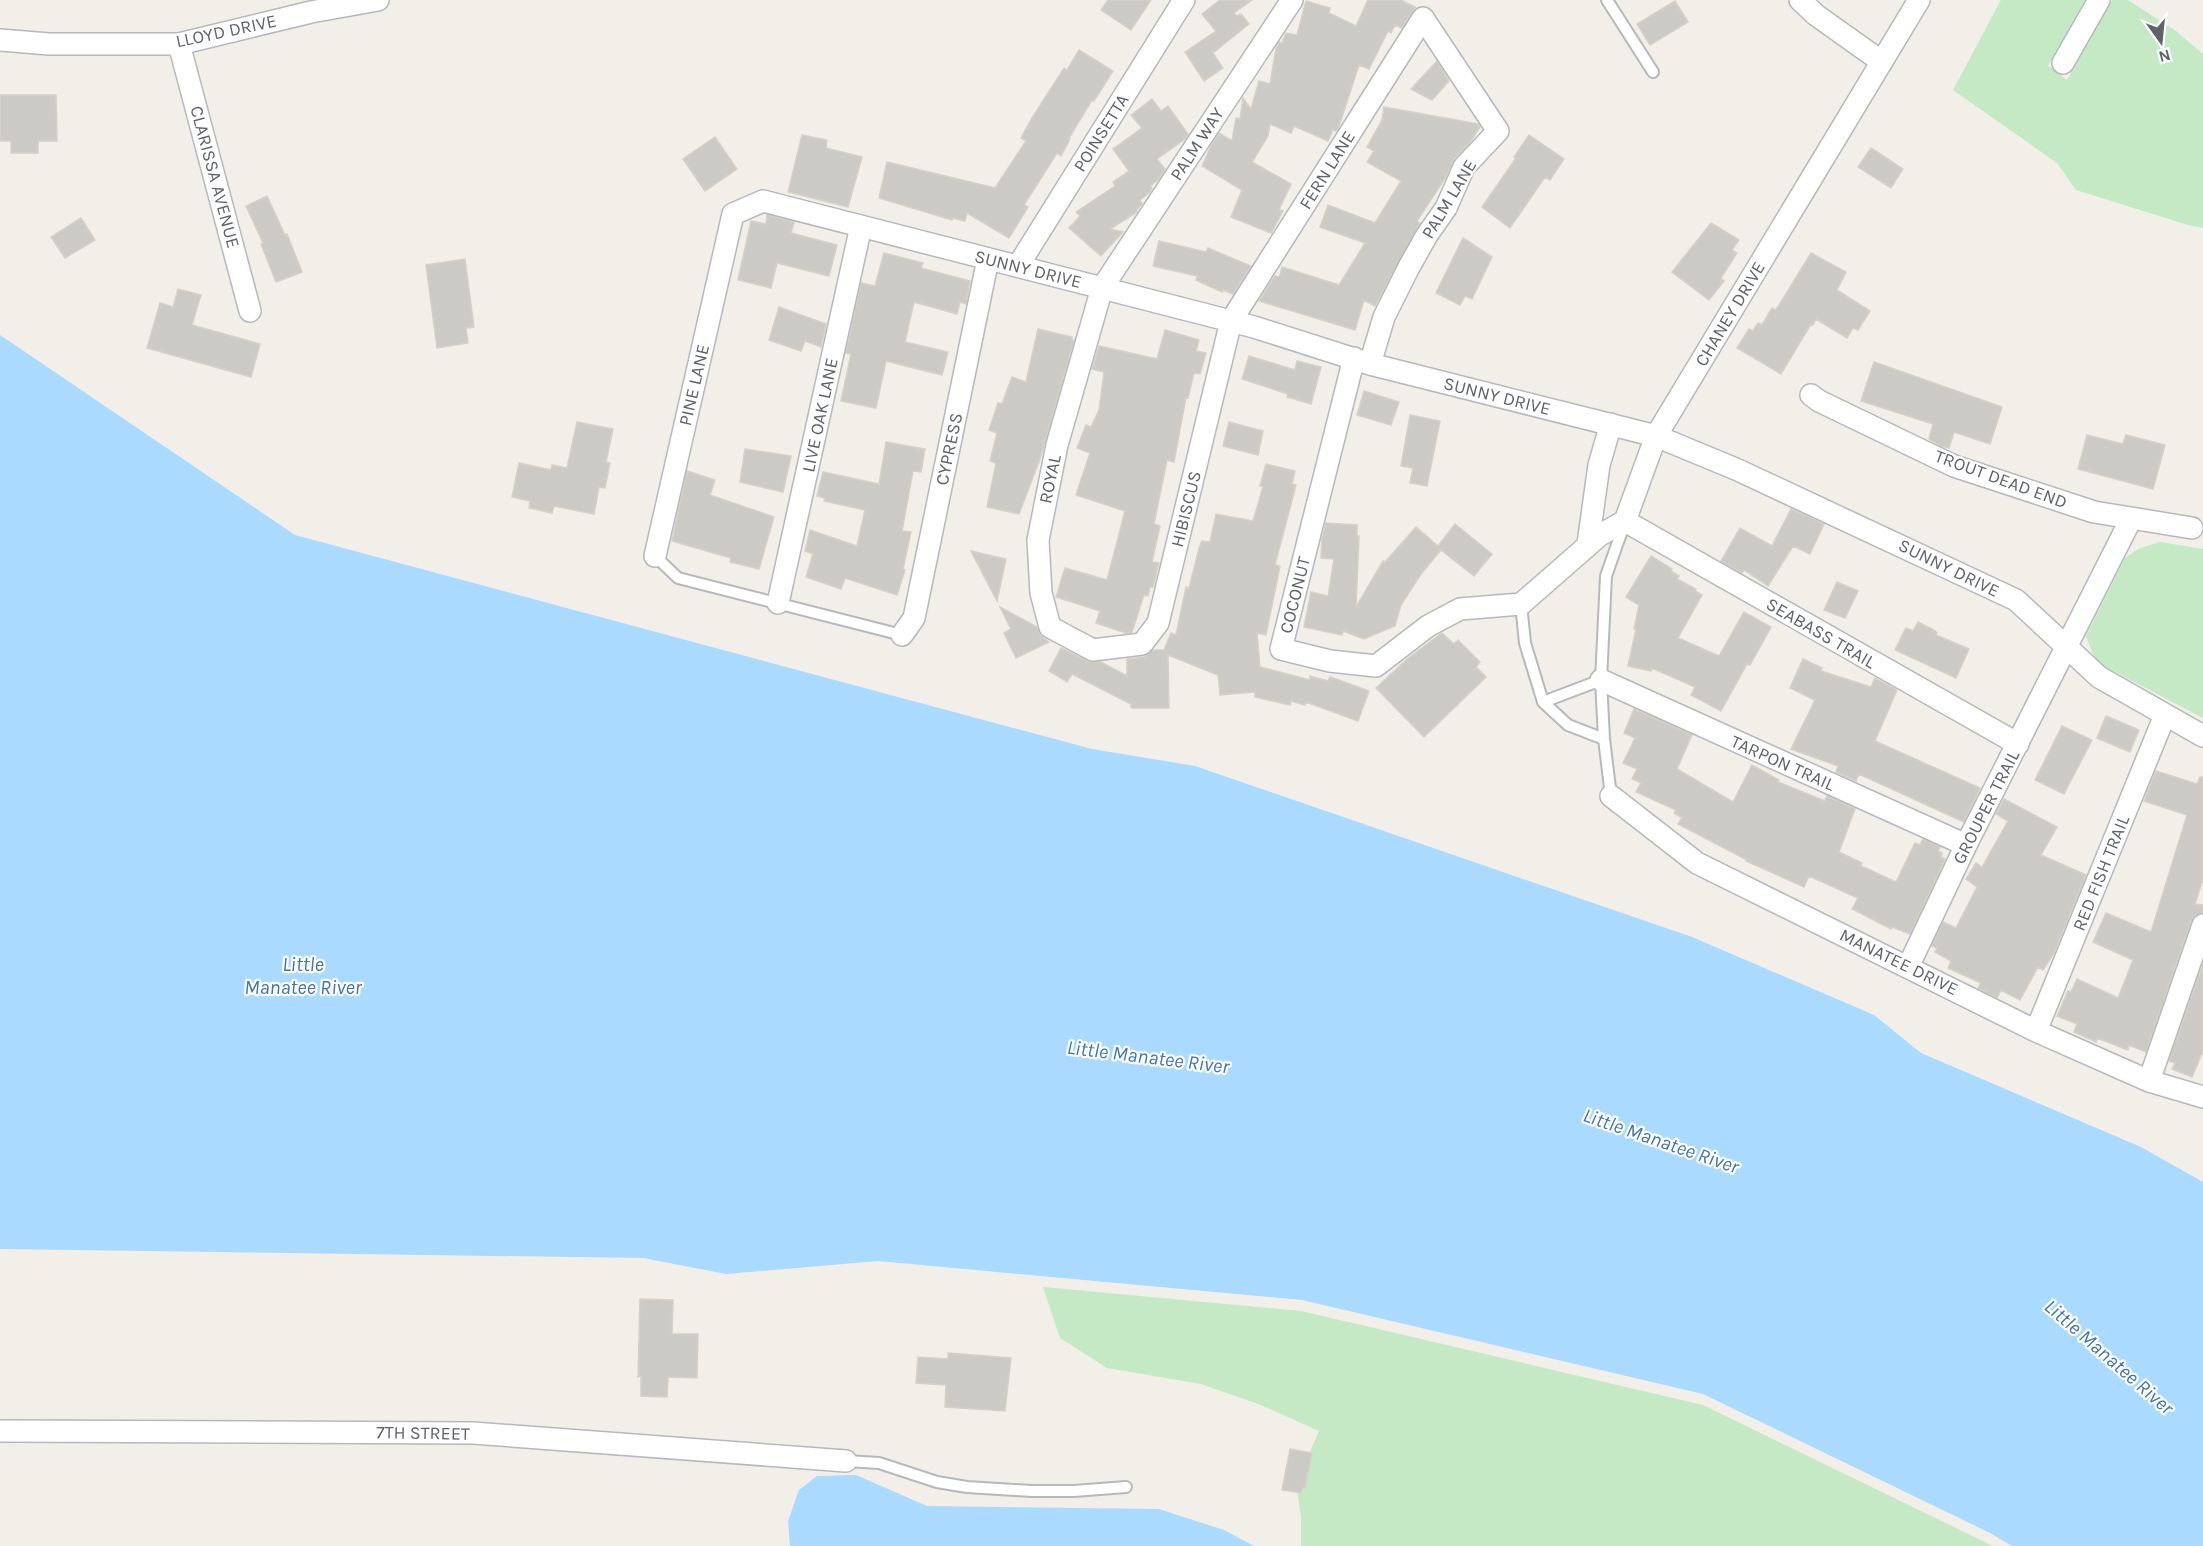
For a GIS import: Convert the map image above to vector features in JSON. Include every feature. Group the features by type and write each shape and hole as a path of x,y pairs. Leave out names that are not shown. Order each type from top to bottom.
{"street":[{"name":"POINSETTA","path":"1018,267 1184,0"},
{"name":"PALM WAY","path":"1102,288 1292,0"},
{"path":"1800,0 1816,15 1882,62"},
{"name":"CHANEY DRIVE","path":"1625,521 1656,436 1919,0"},
{"path":"2063,63 2099,0"},
{"name":"LLOYD DRIVE","path":"0,40 49,44 179,44 311,12 370,1"},
{"name":"FERN LANE","path":"1231,321 1423,18"},
{"name":"PALM LANE","path":"1362,361 1409,267 1446,208 1464,167 1498,131 1423,18"},
{"name":"CLARISSA AVENUE","path":"179,44 250,311"},
{"name":"SUNNY DRIVE","path":"733,214 763,201 1231,321 1362,361 1656,436 1738,470 2016,600 2099,677 2203,736"},
{"name":"PINE LANE","path":"655,556 733,214"},
{"name":"LIVE OAK LANE","path":"778,603 861,226"},
{"name":"CYPRESS","path":"902,635 914,618 988,259"},
{"name":"ROYAL","path":"1093,650 1050,627 1041,593 1038,540 1057,445 1102,288"},
{"name":"HIBISCUS","path":"1093,650 1142,644 1158,623 1231,321"},
{"name":"COCONUT","path":"1362,361 1281,649 1330,661 1376,666 1428,626 1460,609 1521,604"},
{"name":"TROUT DEAD END","path":"1811,394 1819,401 1954,466 2094,512 2192,528"},
{"path":"1588,544 1599,465 1611,424"},
{"path":"2067,648 2132,519"},
{"path":"1521,604 1588,544 1625,521"},
{"name":"SEABASS TRAIL","path":"1625,521 2018,744"},
{"name":"GROUPER TRAIL","path":"1908,967 1966,845 2067,648"},
{"name":"TARPON TRAIL","path":"1601,680 1966,845"},
{"name":"RED FISH TRAIL","path":"2036,1031 2165,715"},
{"name":"MANATEE DRIVE","path":"1611,796 1697,863 2036,1031 2149,1081 2203,1097"},
{"path":"2149,1081 2203,926"},
{"name":"7TH STREET","path":"0,1431 473,1433 846,1461"}],"lane":[{"path":"1606,0 1653,72"},
{"path":"1611,796 1604,739 1601,680 1606,576 1625,521"},
{"path":"655,556 678,578 902,635"},
{"path":"1521,604 1525,643 1544,702 1568,725 1604,739"},
{"path":"1544,702 1601,680"},
{"path":"846,1461 879,1463 937,1482 967,1487 1032,1491 1126,1487"}],"green space":[{"path":"2001,0 2085,0 2048,66 2067,80 2112,0 2128,0 2176,31 2203,54 2203,228 2076,190 2057,163 1953,90"},
{"path":"2160,542 2203,549 2203,718 2102,665 2094,657 2086,636 2125,558 2138,549"},
{"path":"1043,1287 1301,1311 1703,1405 1993,1546 1301,1546 1301,1517 1296,1484 1319,1431 1261,1405 1201,1384 1107,1368 1060,1338"}],"water":[{"name":"Little Manatee River","path":"0,335 295,535 1092,749 1195,766 1692,937 1874,1015 1921,1053 2141,1147 2203,1182 2203,1546 2012,1546 1990,1533 1703,1394 1302,1300 878,1261 726,1274 643,1258 0,1249"},
{"path":"856,1475 927,1506 1159,1509 1224,1530 1254,1546 790,1546 788,1521 799,1490 817,1476"}],"building":[{"path":"1108,0 1151,0 1131,30 1101,10"},
{"path":"1220,0 1252,0 1234,13 1237,16 1241,14 1249,24 1213,53 1223,68 1204,81 1185,52 1216,31 1202,14"},
{"path":"1368,0 1401,0 1415,7 1402,28 1395,25 1391,33 1388,31 1369,69 1359,65 1338,129 1333,130 1328,141 1294,126 1291,133 1270,124 1268,136 1252,162 1291,184 1279,210 1283,211 1271,233 1231,217 1242,190 1202,166 1219,133 1232,141 1236,118 1240,119 1243,98 1251,109 1259,81 1270,84 1276,48 1279,42 1282,43 1286,33 1297,35 1306,1 1330,8 1329,13 1356,26"},
{"path":"1675,1 1688,22 1650,45 1637,24"},
{"path":"1079,50 1113,71 1094,101 1092,100 1061,156 1057,153 1024,205 1028,207 1009,238 967,213 965,221 952,218 952,220 879,198 887,162 995,188 1026,141 1021,138 1032,118 1064,68 1067,70"},
{"path":"1437,61 1449,81 1432,100 1411,89"},
{"path":"0,95 56,95 57,141 38,141 38,153 11,153 11,141 0,141"},
{"path":"1152,99 1161,111 1168,106 1188,134 1185,139 1157,159 1165,169 1158,180 1150,186 1152,188 1149,193 1140,200 1142,204 1137,212 1110,229 1123,232 1101,256 1069,228 1080,216 1076,212 1115,186 1113,182 1129,171 1113,149 1142,128 1131,115"},
{"path":"1384,107 1478,124 1480,127 1454,159 1444,180 1417,221 1420,223 1375,306 1364,300 1355,330 1259,301 1275,276 1280,275 1282,267 1339,285 1365,243 1320,227 1328,205 1375,223 1401,181 1367,162 1374,151 1367,147 1382,120"},
{"path":"802,135 827,140 826,148 862,157 848,207 788,192"},
{"path":"1529,135 1564,159 1550,180 1545,177 1510,228 1482,207"},
{"path":"715,137 737,169 705,191 683,159"},
{"path":"1871,148 1903,169 1891,188 1858,167"},
{"path":"267,196 285,235 287,234 302,272 276,282 261,244 263,243 246,206"},
{"path":"767,215 794,222 791,233 837,245 829,276 777,263 771,288 738,280 751,221 766,224"},
{"path":"81,218 95,240 65,258 51,237"},
{"path":"1711,223 1739,240 1732,250 1737,253 1721,278 1724,281 1709,300 1672,272"},
{"path":"1463,238 1492,257 1472,299 1465,296 1460,305 1436,293"},
{"path":"1159,241 1206,252 1208,248 1251,266 1233,294 1223,290 1222,292 1196,280 1197,276 1153,266"},
{"path":"884,253 923,263 921,268 970,281 966,304 960,302 957,314 914,302 905,342 948,352 942,375 886,361 876,408 841,401 851,354 846,353 861,283 875,286"},
{"path":"1811,253 1846,272 1837,290 1870,311 1858,330 1853,328 1847,338 1816,319 1781,374 1737,348 1749,329 1753,331 1758,323 1762,325 1772,308 1776,310"},
{"path":"465,259 474,327 466,328 468,343 437,348 426,265"},
{"path":"178,289 201,295 192,325 260,344 251,377 147,348 160,303 173,307"},
{"path":"779,307 826,324 821,347 805,341 801,351 769,340"},
{"path":"1038,329 1072,337 1074,340 1040,459 1019,514 987,507 996,463 990,461 997,433 989,430 998,403 1002,404 1012,377 1026,382"},
{"path":"1165,330 1199,340 1196,351 1206,353 1200,374 1194,373 1188,398 1186,397 1174,462 1167,460 1154,524 1160,526 1152,562 1159,563 1153,587 1150,587 1148,596 1144,595 1132,632 1126,633 1096,623 1100,611 1056,597 1065,568 1107,580 1125,511 1076,495 1090,453 1077,448 1086,425 1091,427 1099,410 1104,372 1092,369 1099,346 1157,359"},
{"path":"1249,356 1295,370 1297,361 1321,367 1311,404 1242,379"},
{"path":"1874,362 2002,407 1990,444 1954,432 1949,448 1941,446 1929,439 1933,424 1861,401"},
{"path":"1364,391 1399,402 1391,425 1357,415"},
{"path":"1410,415 1440,421 1427,486 1410,483 1413,468 1401,466"},
{"path":"577,422 613,429 606,462 610,463 605,488 599,487 594,514 554,506 552,513 529,508 530,501 512,497 519,463 551,470 552,465 567,468"},
{"path":"1229,422 1263,431 1258,455 1223,446"},
{"path":"2087,435 2123,444 2126,435 2165,445 2153,489 2078,469"},
{"path":"886,442 925,449 921,472 913,471 902,531 911,532 903,569 905,570 897,595 845,578 841,589 806,577 813,554 805,551 810,530 857,546 865,510 824,501 825,498 817,496 823,472 879,484"},
{"path":"745,449 791,456 783,492 740,482"},
{"path":"1266,464 1295,471 1292,484 1296,485 1275,565 1280,566 1266,635 1257,633 1260,667 1310,680 1310,676 1328,681 1330,677 1369,691 1358,721 1306,702 1305,705 1291,701 1290,705 1255,697 1255,692 1220,695 1218,675 1168,655 1169,708 1131,708 1131,704 1072,674 1067,682 1049,671 1061,648 1087,661 1101,662 1127,676 1127,659 1144,657 1153,650 1164,650 1171,633 1176,635 1186,587 1189,588 1202,541 1210,542 1216,514 1253,521 1263,487 1260,486"},
{"path":"687,471 715,480 710,495 774,517 759,569 730,562 731,558 672,541"},
{"path":"1791,509 1824,524 1810,554 1793,546 1768,586 1744,570 1742,573 1721,561 1740,528 1772,546"},
{"path":"1326,523 1357,525 1357,536 1359,536 1356,607 1383,561 1385,562 1416,527 1438,546 1455,524 1492,554 1474,576 1441,550 1421,574 1401,605 1395,626 1364,639 1343,631 1342,635 1304,627 1311,592 1328,596 1334,559 1321,558"},
{"path":"971,551 1006,559 997,601"},
{"path":"1651,556 1672,569 1671,571 1679,576 1677,579 1696,589 1695,591 1702,595 1678,638 1719,656 1744,612 1771,627 1721,711 1691,695 1695,687 1652,668 1651,671 1628,666 1639,605 1626,597"},
{"path":"1837,582 1858,591 1845,618 1824,610"},
{"path":"1000,607 1037,627 1040,635 1049,642 1016,658 1004,633 1011,629"},
{"path":"1918,622 1934,630 1936,635 1969,649 1956,678 1895,650 1906,628 1913,631"},
{"path":"1442,633 1454,644 1458,640 1480,662 1476,667 1486,677 1424,737 1376,688 1407,659"},
{"path":"1803,659 1822,668 1821,671 1871,687 1875,678 1897,690 1875,741 1980,788 1964,822 1859,774 1856,781 1836,772 1838,766 1791,749 1815,700 1790,688"},
{"path":"1634,709 1692,735 1677,769 1733,802 1752,765 1779,780 1778,782 1825,801 1827,796 1855,809 1839,852 1862,863 1861,866 1896,882 1915,843 1920,845 1923,839 1940,847 1938,851 1945,859 1910,934 1892,927 1891,929 1852,909 1858,898 1809,876 1804,887 1746,861 1678,824 1682,818 1674,813 1676,810 1636,792 1641,783 1632,779 1637,769 1623,763 1635,738 1624,733"},
{"path":"2106,716 2139,730 2130,752 2097,738"},
{"path":"2062,726 2092,740 2064,794 2035,780"},
{"path":"2156,771 2197,784 2200,777 2203,777 2203,879 2195,904 2203,905 2203,913 2195,915 2191,921 2146,1052 2129,1045 2128,1050 2097,1038 2096,1042 2074,1032 2077,1024 2057,1016 2068,991 2071,992 2077,979 2118,998 2133,960 2093,942 2106,913 2151,932 2187,815 2144,801"},
{"path":"2004,799 2057,827 2041,855 2086,875 2054,953 2043,970 2038,967 2020,1000 2001,990 1997,998 1978,988 1981,983 1948,968 1951,961 1935,952 1937,948 1932,946 1943,922 1956,928 1977,887 1966,879 1976,863 1982,867 2008,821 1996,814"},
{"path":"2203,964 2203,1051 2192,1077 2172,1069 2175,1063 2169,1061"},
{"path":"640,1299 673,1300 672,1334 698,1334 697,1378 668,1377 667,1397 641,1396 641,1376 638,1377"},
{"path":"948,1353 1011,1358 1005,1411 945,1407 946,1385 916,1383 918,1357 948,1359"},
{"path":"1290,1449 1312,1453 1305,1488 1302,1488 1301,1493 1282,1490"}]}
